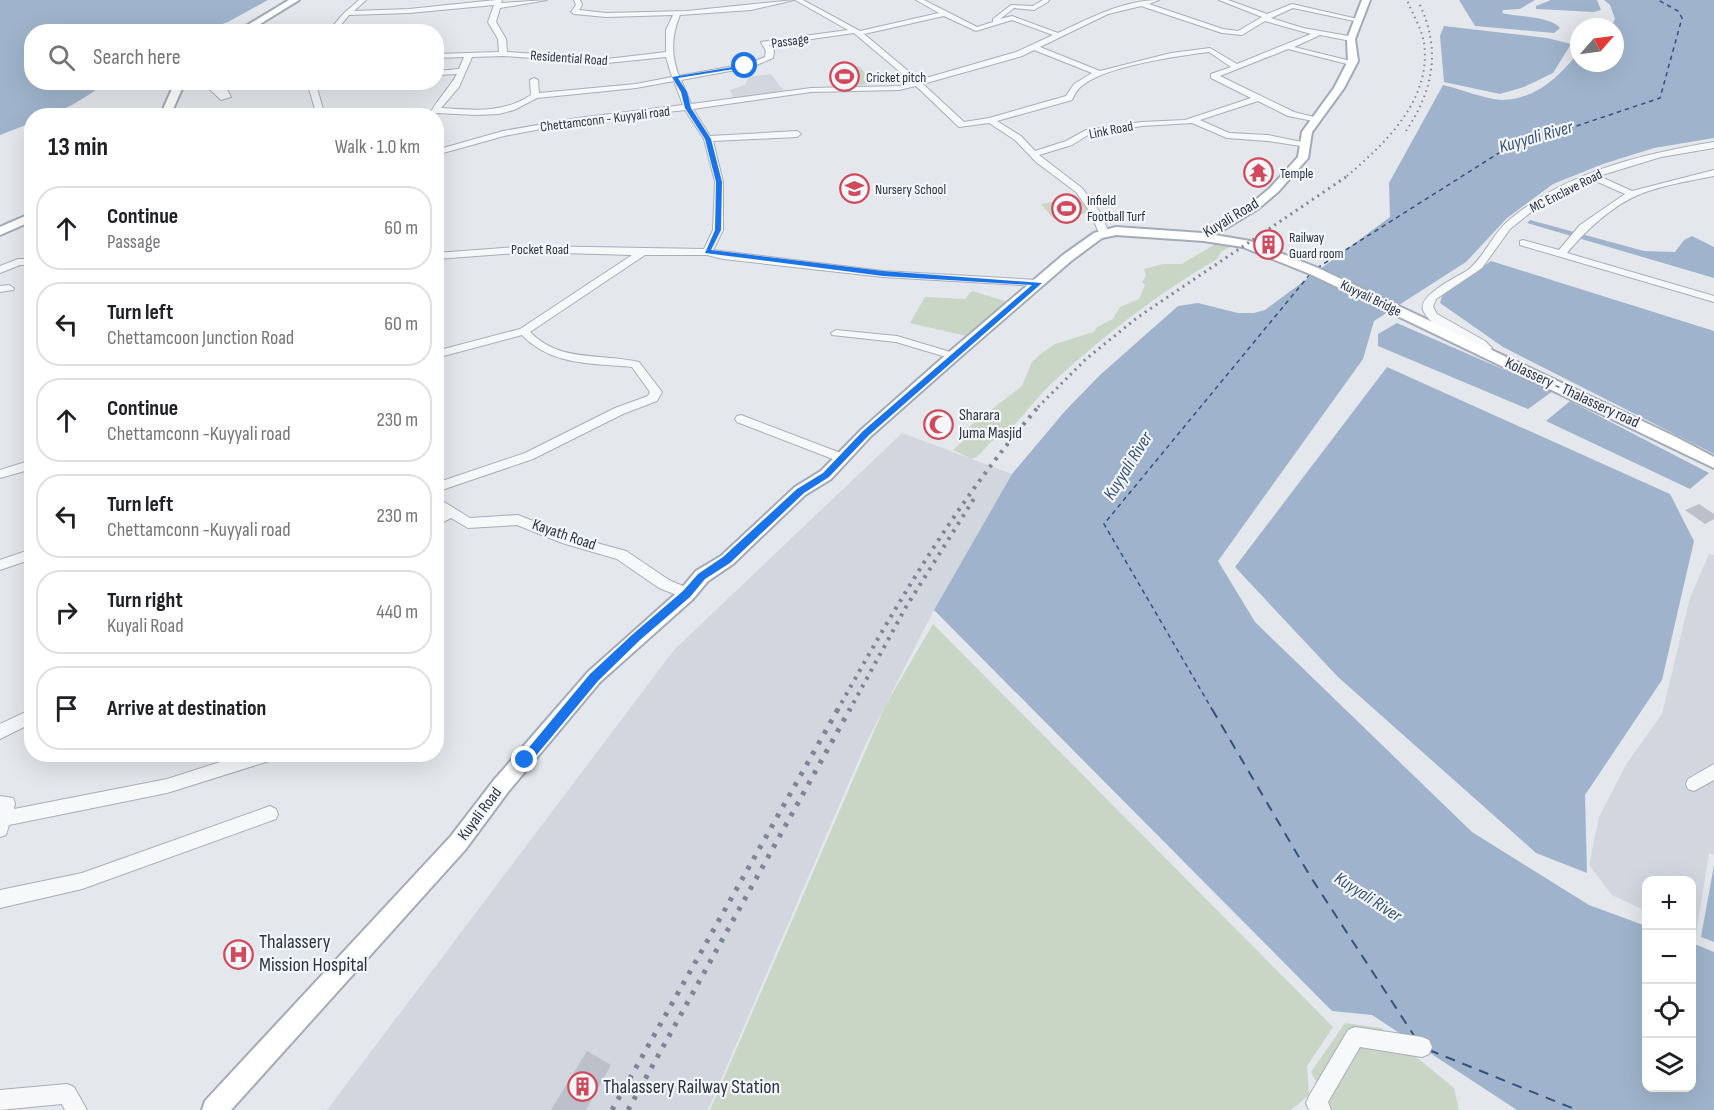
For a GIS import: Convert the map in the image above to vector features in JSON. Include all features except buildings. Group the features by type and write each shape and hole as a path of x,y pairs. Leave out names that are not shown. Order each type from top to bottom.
{"main road":[{"path":"254,24 295,0"},
{"path":"1352,64 1351,39 1366,0"},
{"name":"Kuyali Road","path":"214,1110 458,843 501,786 594,677 687,594 702,576 727,560 800,491 826,475 866,433 1090,239 1104,232 1204,237 1255,206 1274,190 1303,158 1307,132 1339,88 1352,64"},
{"path":"169,108 176,90"},
{"path":"0,231 24,220"},
{"name":"Kuyyali Bridge","path":"1204,237 1246,244 1314,271 1428,326"},
{"name":"Kolassery - Thalassery road","path":"1428,326 1671,440 1714,463"}],"street":[{"path":"338,24 348,12 363,0"},
{"path":"348,12 409,11 544,0"},
{"path":"577,0 579,5 574,12 581,14 676,14 751,8 790,0"},
{"path":"746,0 751,8"},
{"path":"798,0 857,32 943,105 962,125 990,120 1069,98 1074,86 1099,73 1171,55 1210,50 1238,68"},
{"path":"919,0 976,29 1012,18 1059,35"},
{"path":"1222,0 1317,34 1351,39"},
{"path":"993,24 1013,6 1031,9 1046,1"},
{"path":"1147,1 1213,28 1239,33 1292,6 1359,20"},
{"name":"Chettamconn - Kuyyali road","path":"444,151 548,125 688,108 792,92 880,90 916,84 986,65 1033,48 1106,13 1147,1"},
{"path":"498,2 492,22 502,39 503,54"},
{"path":"857,32 947,13"},
{"path":"676,14 670,30 670,62 675,77 684,92 688,108 708,139 719,182 719,221 715,239 707,252"},
{"name":"Passage","path":"675,77 762,62 769,58 770,51 764,44 857,32"},
{"path":"1315,120 1291,114 1214,76 1317,34"},
{"path":"1287,47 1352,64"},
{"path":"1033,48 1099,73"},
{"name":"Residential Road","path":"444,56 503,54 607,61 671,54"},
{"path":"437,108 455,87 460,71 469,55"},
{"path":"444,72 460,71"},
{"path":"444,113 488,114 522,106 535,96 612,89 675,77"},
{"path":"534,80 535,96"},
{"path":"215,90 224,98 227,97 223,90"},
{"path":"313,90 318,108"},
{"name":"Link Road","path":"1037,153 1069,143 1086,133 1193,120 1258,98"},
{"path":"990,120 1037,153 1087,200 1104,232"},
{"path":"1193,120 1227,135 1268,138 1304,145"},
{"path":"708,139 797,134"},
{"name":"MC Enclave Road","path":"1482,351 1487,348 1446,324 1429,311 1432,297 1484,260 1495,241 1526,212 1542,200 1591,176 1644,159 1714,145"},
{"path":"1561,254 1582,227 1632,195 1652,187 1714,172"},
{"path":"1591,176 1632,195"},
{"path":"1523,243 1714,299"},
{"name":"Pocket Road","path":"444,255 530,249 707,252 883,274 1038,283"},
{"path":"444,353 524,332 643,252"},
{"path":"0,270 18,262 24,262"},
{"path":"444,485 529,456 619,411 653,398 656,393 635,364 587,360 550,352 529,339 524,332"},
{"path":"836,333 897,339 953,356"},
{"path":"741,419 842,458"},
{"path":"0,474 24,466"},
{"name":"Kayath Road","path":"444,507 468,523 510,519 530,523 567,540 621,555 664,584 687,594"},
{"path":"444,516 451,512"},
{"path":"0,565 24,557"},
{"path":"0,732 24,719"},
{"path":"1,817 167,786 244,762"},
{"path":"1694,784 1714,771"},
{"path":"0,899 82,881 270,814"},
{"path":"1321,1110 1316,1103 1355,1037 1422,1047"},
{"path":"0,1100 67,1094 77,1110"}],"shaded area":[{"path":"771,74 785,92 734,99 730,90 745,85 749,77"},
{"path":"902,433 1012,474 934,610 866,743 708,1110 327,1110 674,650"},
{"path":"1709,554 1714,555 1714,855 1709,853 1696,934 1696,876 1642,876 1642,909 1612,895 1589,865 1599,817 1627,763 1662,714 1690,598"}],"green space":[{"path":"859,66 874,83 848,87 831,71"},
{"name":"Infield Football Turf","path":"1078,198 1092,212 1054,219 1041,204"},
{"path":"1217,243 1230,247 1221,252 1217,259 1131,316 1091,349 1052,383 1007,432 990,443 977,456 972,459 953,450 972,433 969,427 1022,386 1032,362 1042,353 1055,344 1094,332 1097,327 1113,319 1120,307 1139,299 1145,285 1142,282 1146,276 1144,269 1163,264 1182,264"},
{"path":"972,291 1008,302 966,336 910,323 925,297 965,299"},
{"path":"933,624 1333,1027 1307,1066 1309,1095 1291,1110 710,1110 885,706"},
{"path":"1345,1023 1381,1028 1454,1088 1459,1110 1331,1110 1311,1072"}],"water":[{"path":"0,0 268,0 222,24 24,24 24,90 96,90 66,108 24,108 24,126 0,135"},
{"path":"1459,0 1535,0 1520,9 1503,10 1502,13 1542,19 1560,28 1554,33 1475,26"},
{"path":"1551,0 1597,0 1601,10 1594,12 1536,9 1536,6"},
{"name":"Kuyyali River","path":"1604,0 1714,0 1714,138 1654,148 1603,164 1553,184 1507,218 1466,262 1374,321 1363,359 1218,561 1255,622 1472,832 1589,905 1642,925 1642,1092 1696,1092 1696,945 1714,952 1714,1110 1517,1110 1372,1015 1332,1011 934,610 1012,474 1065,411 1100,375 1178,306 1198,303 1238,313 1265,310 1390,217 1389,183 1443,85 1502,100 1514,99 1536,91 1555,78 1570,63 1570,72 1624,72 1624,18 1615,18 1610,5"},
{"path":"1444,26 1547,38 1570,46 1553,73 1524,87 1500,94 1444,82 1440,36"},
{"path":"1530,220 1644,251 1675,252 1684,240 1692,236 1714,247 1714,278 1527,223"},
{"path":"1491,261 1714,331 1714,454 1503,347 1440,303 1442,296"},
{"path":"1397,323 1553,391 1528,409 1378,346 1378,334"},
{"path":"1387,367 1670,494 1694,541 1662,680 1585,795 1587,873 1536,853 1338,677 1235,567"},
{"path":"1570,401 1709,473 1690,489 1546,421"},
{"path":"1714,865 1714,942 1701,937"}],"ferry route":[{"path":"1317,268 1502,151 1660,98 1682,18 1678,11 1658,0"},
{"path":"1213,711 1104,524 1311,273"},
{"path":"1212,709 1310,876 1415,1037"},
{"path":"1429,1050 1577,1110"}],"railway":[{"path":"1347,176 1391,134 1403,118 1421,83 1425,63 1424,43 1407,0"},
{"path":"1406,131 1423,100 1431,68 1430,36 1419,3"},
{"path":"1040,405 1086,359 1138,317 1349,175"},
{"path":"837,711 930,553 982,477 1040,405"},
{"path":"849,711 906,607 975,497"},
{"path":"612,1110 838,709"},
{"path":"628,1110 850,709"}],"place":[{"name":"Cricket pitch","path":"845,77"},
{"name":"Temple","path":"1259,173"},
{"name":"Nursery School","path":"854,189"},
{"name":"Infield Football Turf","path":"1066,208"},
{"name":"Railway Guard room","path":"1268,245"},
{"name":"Sharara Juma Masjid","path":"938,424"},
{"name":"Thalassery Mission Hospital","path":"238,954"},
{"name":"Thalassery Railway Station","path":"582,1087"}],"route":[{"path":"525,760 594,677 636,637 687,594 702,576 727,560 800,491 826,475 881,419 928,381 953,356 1038,283 883,274 723,256 707,252 718,230 719,182 708,139 688,108 684,92 675,77 745,66"}]}
